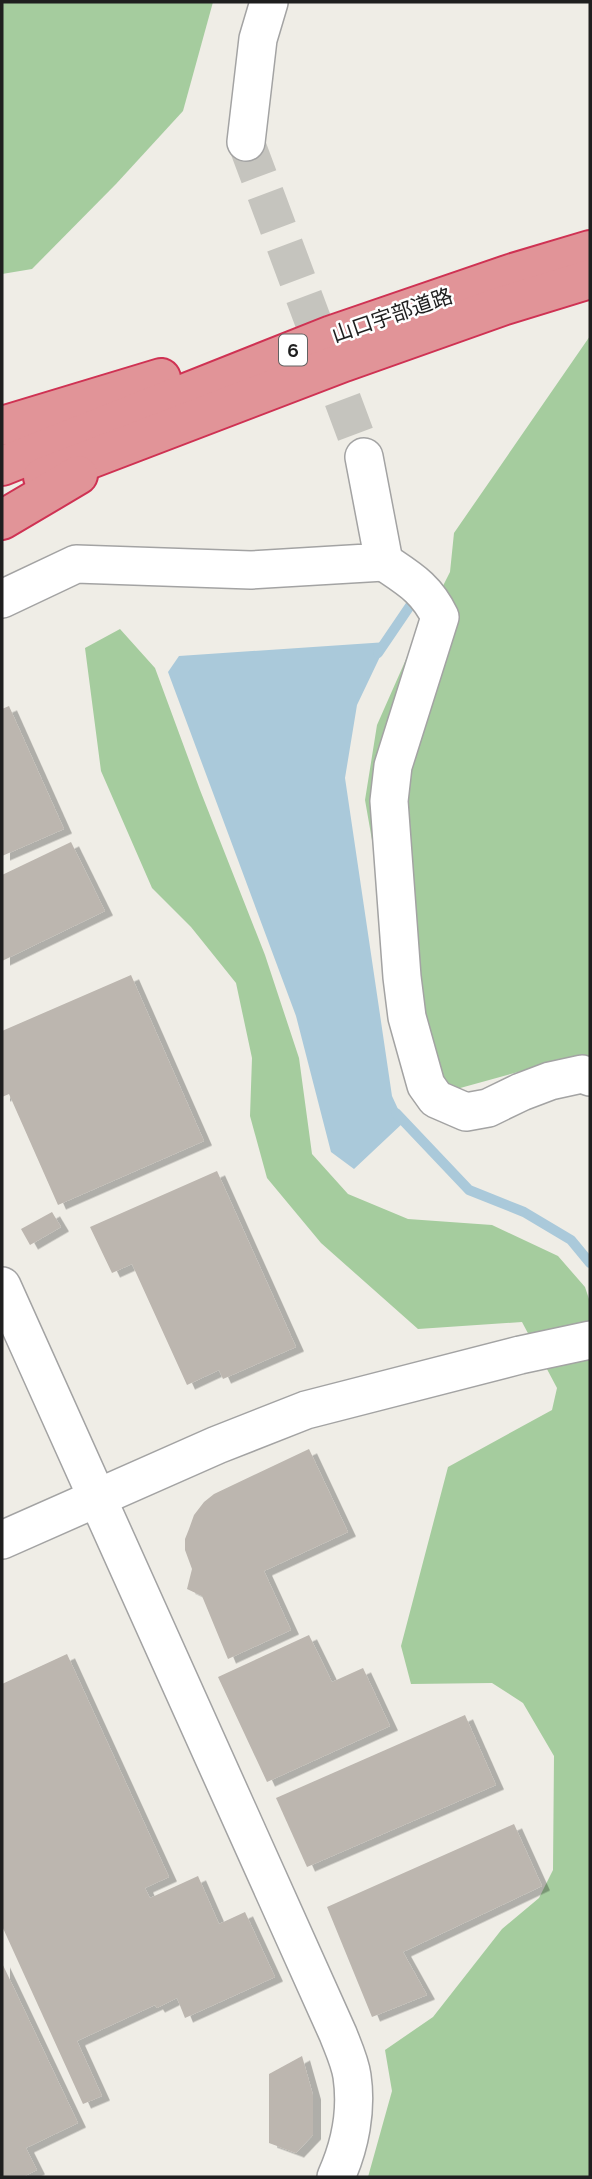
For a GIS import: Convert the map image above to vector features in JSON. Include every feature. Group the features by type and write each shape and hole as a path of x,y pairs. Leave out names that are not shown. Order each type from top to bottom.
{"highway":[{"name":"山口宇部道路","path":"2,466 332,335 513,273 590,250"},
{"name":"山口宇部道路","path":"2,493 344,362 502,306 590,279"},
{"path":"2,426 201,366 332,335"},
{"path":"2,520 131,444"}],"street":[{"path":"246,142 258,39 269,2"},
{"path":"364,457 384,562"},
{"path":"2,599 76,564 251,570 384,562 420,588 432,600 440,617 393,766 389,801 407,1017 426,1085 436,1100 466,1112 488,1108 521,1091 550,1081 582,1074 590,1077"},
{"path":"2,1286 338,2034 352,2074 353,2105 349,2144 337,2177"},
{"path":"2,1539 217,1445 306,1410 520,1355 590,1340"}],"green space":[{"path":"2,2 213,2 183,111 32,269 2,274"},
{"path":"590,336 590,1063 572,1057 453,1090 413,1075 365,800 377,725 407,657 450,572 454,533"},
{"path":"120,629 155,668 265,955 299,1058 312,1154 348,1194 408,1219 492,1225 558,1256 585,1287 590,1302 590,2177 368,2177 392,2091 385,2050 433,2017 502,1929 539,1898 553,1870 554,1756 523,1703 492,1683 411,1684 401,1646 448,1467 552,1410 557,1388 522,1322 418,1329 321,1243 267,1178 250,1116 252,1058 236,983 191,927 152,888 101,771 85,648"}],"water":[{"path":"387,642 357,705 345,778 392,1096 404,1122 354,1169 331,1152 296,1016 168,672 179,656"}],"building":[{"path":"9,706 64,829 2,856 2,709"},
{"path":"71,842 105,911 2,961 2,875"},
{"path":"131,975 204,1141 58,1205 9,1094 2,1097 2,1031"},
{"path":"217,1171 296,1347 223,1379 219,1370 187,1385 132,1264 112,1273 90,1227"},
{"path":"52,1212 61,1227 30,1245 21,1229"},
{"path":"309,1449 348,1532 264,1571 291,1630 228,1659 202,1596 187,1589 192,1569 185,1550 185,1539 194,1515 214,1494"},
{"path":"309,1635 332,1682 363,1668 390,1726 267,1782 218,1677"},
{"path":"67,1654 169,1877 145,1888 150,1898 198,1876 219,1924 245,1912 275,1977 185,2018 177,1998 157,2008 155,2005 77,2041 102,2096 83,2104 2,1926 2,1684"},
{"path":"465,1715 496,1785 307,1867 276,1798"},
{"path":"514,1824 542,1886 403,1952 427,1995 372,2017 327,1907"},
{"path":"2,1963 78,2123 26,2148 37,2170 23,2177 2,2177"},
{"path":"302,2056 313,2095 313,2135 296,2153 269,2143 269,2074"}],"waterway":[{"path":"378,653 414,600"},
{"path":"396,1113 469,1190 524,1212 571,1240 590,1263"}],"tunnel":[{"path":"246,142 364,457"}]}
